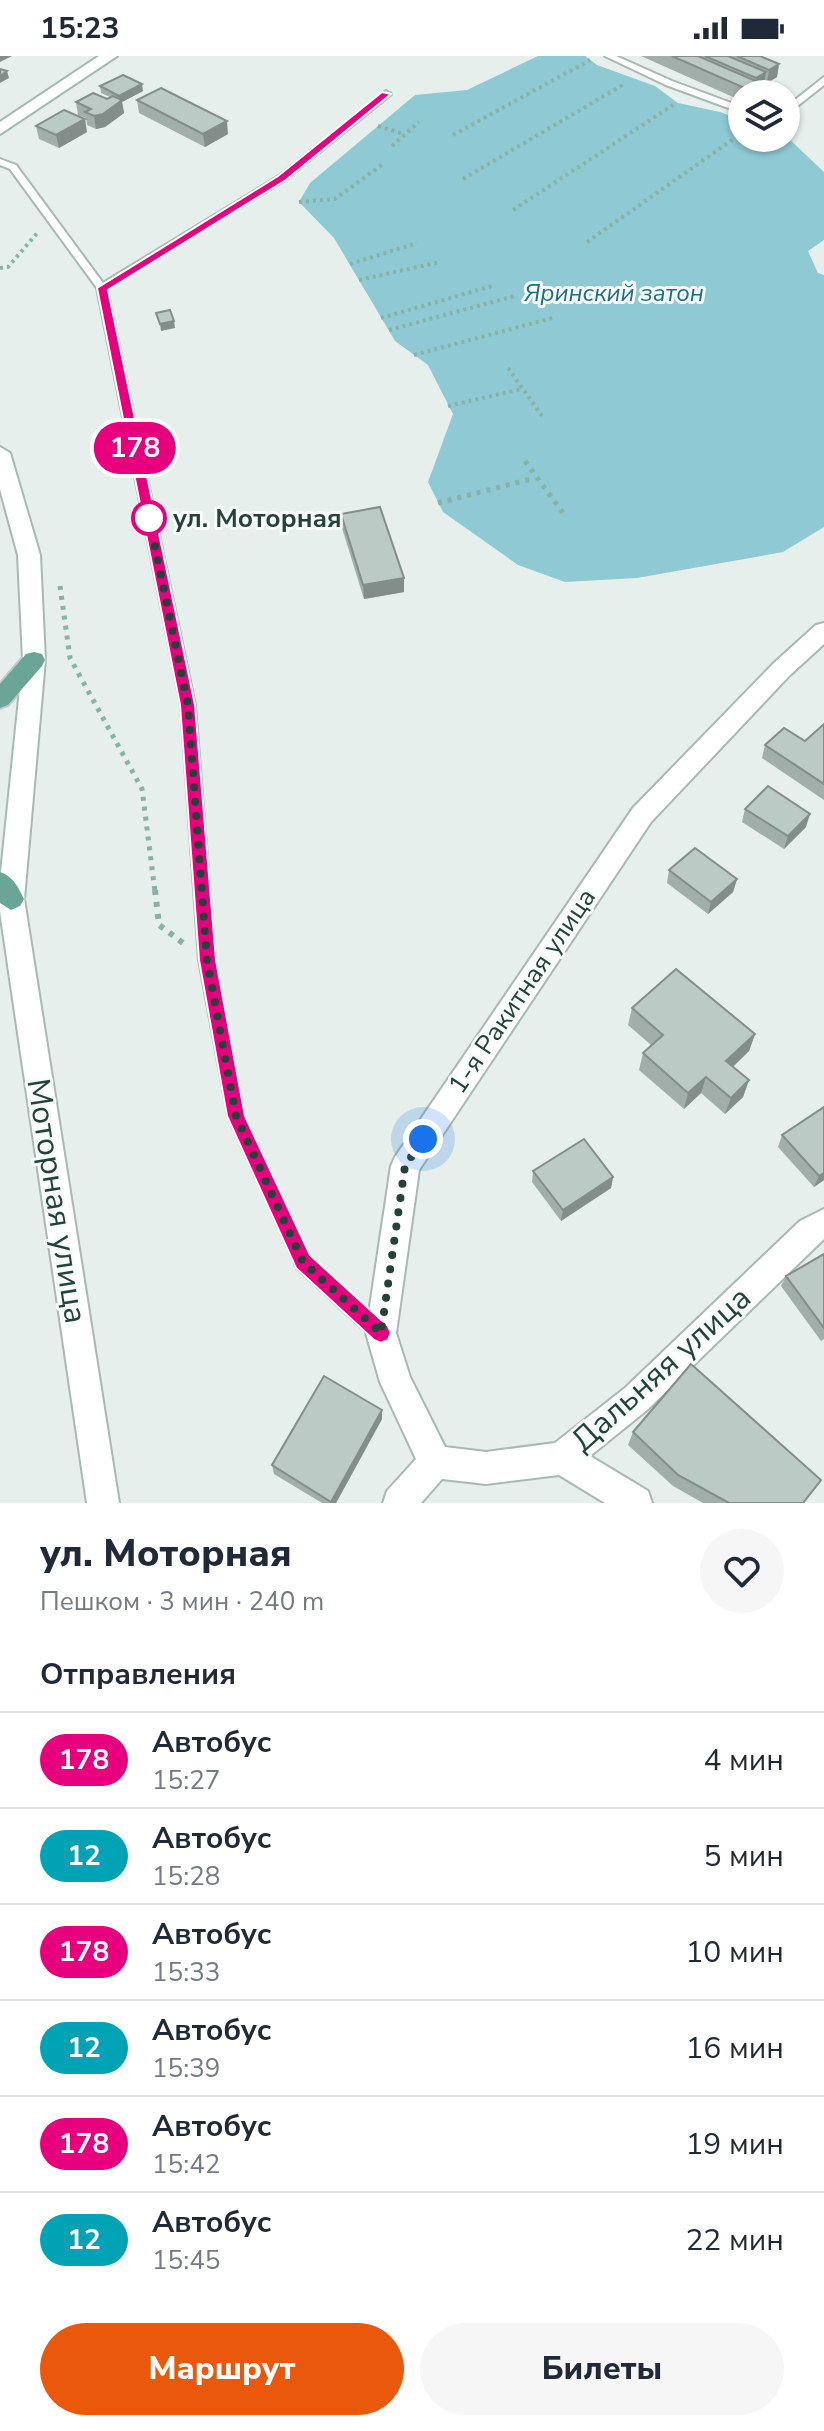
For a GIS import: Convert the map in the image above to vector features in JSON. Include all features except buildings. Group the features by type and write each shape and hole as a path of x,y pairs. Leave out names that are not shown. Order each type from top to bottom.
{"main road":[{"path":"0,699 34,660"}],"street":[{"path":"0,129 109,56"},
{"name":"Моторная улица","path":"0,454 29,555 34,660 5,890 103,1503"},
{"name":"1-я Ракитная улица","path":"435,1462 396,1382 381,1333 405,1166 642,815 782,669 824,631"},
{"name":"Дальняя улица","path":"435,1462 486,1468 562,1458 636,1399 810,1231 824,1223"},
{"path":"562,1458 636,1503"},
{"path":"399,1503 435,1462"}],"lane":[{"path":"609,56 728,105"},
{"path":"800,100 824,80"},
{"path":"102,288 282,178 386,94"},
{"path":"0,162 13,167 102,288 188,705 207,960 236,1116 303,1262 381,1333"}],"path":[{"path":"453,135 590,60"},
{"path":"463,179 634,78"},
{"path":"513,210 628,132 678,103"},
{"path":"392,146 419,122"},
{"path":"378,126 405,134"},
{"path":"587,242 728,143"},
{"path":"299,202 335,199 383,164"},
{"path":"0,268 8,267 51,218"},
{"path":"350,264 417,243"},
{"path":"359,280 440,262"},
{"path":"381,318 492,286"},
{"path":"389,330 515,296"},
{"path":"414,355 556,317"},
{"path":"508,368 542,416"},
{"path":"448,406 522,389"},
{"path":"525,461 563,513"},
{"path":"438,503 535,478"},
{"path":"60,585 70,658 142,789 159,925 207,960"}],"water":[{"name":"Яринский затон","path":"538,56 585,56 597,65 655,86 678,103 728,115 728,152 800,152 800,149 824,172 824,240 808,251 818,273 824,275 824,527 783,552 637,578 565,582 518,565 443,512 428,482 453,414 428,365 395,341 334,238 299,202 310,183 415,95 467,90"}],"bus line":[{"name":"178","path":"381,1333 303,1262 236,1116 207,960 188,705 102,288 282,178 386,94"}],"place":[{"name":"ул. Моторная","path":"149,518"}],"route":[{"path":"149,518 188,705 207,960 236,1116 303,1262 381,1333 405,1166 423,1139"}]}
